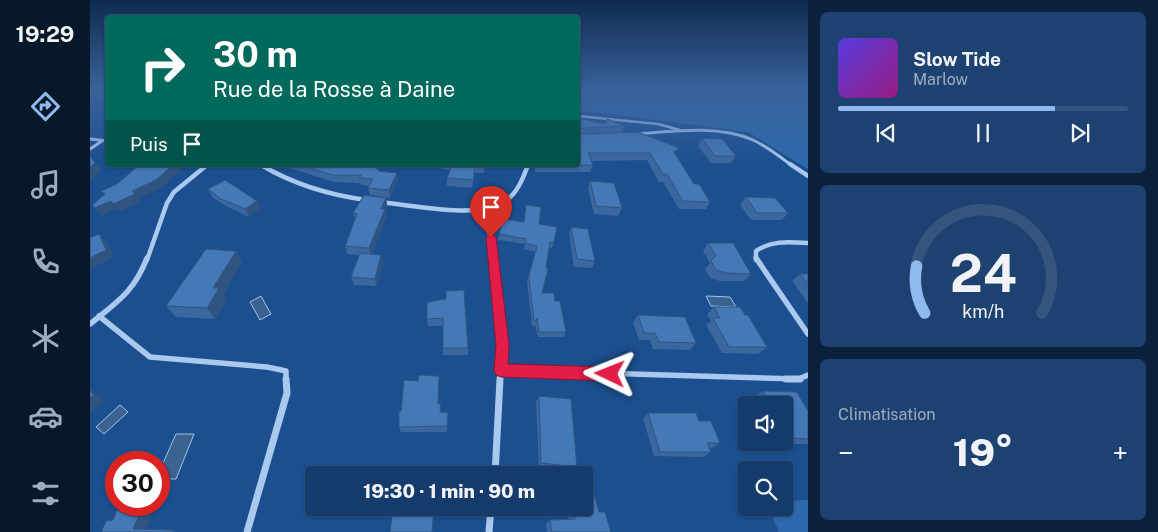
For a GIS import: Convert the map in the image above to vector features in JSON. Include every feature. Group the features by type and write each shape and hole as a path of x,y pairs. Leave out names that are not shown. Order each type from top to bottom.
{"street":[{"path":"628,136 680,130 740,136 753,140 808,176"},
{"path":"90,139 105,141"},
{"path":"90,148 105,141"},
{"path":"90,324 129,292 140,276 159,229 167,202 174,192 205,167"},
{"path":"264,167 284,180 312,191 352,198 446,209 486,211 504,203 523,182 527,167"},
{"path":"486,211 489,218 502,345 495,466"},
{"path":"808,243 778,242 762,246 756,251 756,259 808,334"},
{"path":"99,316 150,357 267,367 286,371 287,393 247,532"},
{"path":"501,370 799,379 808,375"},
{"path":"489,532 490,516"}],"lane":[{"path":"580,116 600,120 666,124 680,130"}],"shaded area":[{"path":"615,115 808,115 808,169 748,132"},
{"path":"261,296 271,314 260,320 250,302"},
{"path":"706,296 730,297 736,307 711,306"},
{"path":"120,405 128,412 104,434 96,427"},
{"path":"176,434 194,434 176,479 170,479 170,451 168,451"},
{"path":"808,500 808,532 779,532 772,516 793,516 793,501"}],"building":[{"path":"580,118 605,124 607,119 625,126 580,128"},
{"path":"638,132 679,148 674,152 694,184 699,184 710,202 683,201 667,174 663,174 650,153 588,153 593,165 580,165 580,134"},
{"path":"702,138 722,139 736,156 715,156"},
{"path":"90,156 95,163 90,167"},
{"path":"137,167 171,167 156,180 132,191 135,194 113,204 111,201 94,208 92,205 105,194 101,191 117,184"},
{"path":"307,167 375,167 379,171 397,173 389,190 368,188 373,179 359,178 361,175 332,175"},
{"path":"451,167 475,167 473,180 447,178"},
{"path":"225,180 257,201 245,209 221,199 208,189"},
{"path":"590,181 614,183 622,208 596,206"},
{"path":"364,195 386,198 381,209 385,209 369,248 345,246 357,214 353,213"},
{"path":"746,197 775,198 788,213 757,213"},
{"path":"526,205 541,207 539,224 557,227 554,242 550,242 546,268 548,269 542,293 554,293 555,301 560,301 566,332 539,332 537,318 534,321 529,276 537,246 525,243 526,239 499,234 503,219 524,222"},
{"path":"571,227 588,229 595,261 577,259"},
{"path":"99,234 106,250 90,258 90,238"},
{"path":"708,243 733,243 751,274 726,273 716,270 711,261 716,255"},
{"path":"206,249 236,251 213,288 219,288 207,308 166,306"},
{"path":"360,253 381,255 375,279 351,277"},
{"path":"800,274 808,274 808,284"},
{"path":"464,290 468,348 443,348 443,318 427,319 427,302 446,299 446,291"},
{"path":"714,307 740,307 745,315 748,315 767,347 729,347 713,318 720,318"},
{"path":"638,315 685,317 696,343 659,342 655,333 644,333"},
{"path":"419,375 439,376 438,404 441,403 440,412 448,413 447,426 399,427 399,411 401,411 404,380 418,381"},
{"path":"763,391 797,392 808,411 808,439 793,438 793,396 766,396"},
{"path":"539,396 571,399 577,466 541,463"},
{"path":"648,413 696,413 699,421 711,421 720,443 707,443 711,452 660,452"},
{"path":"594,493 599,512 605,512 611,532 552,532 550,520 575,519 574,516 593,516"},
{"path":"115,516 139,516 133,529 174,530 173,532 101,532 106,521 113,520"},
{"path":"392,516 433,516 432,532 390,532"}],"route":[{"path":"491,237 502,345 501,370 610,374"}]}
